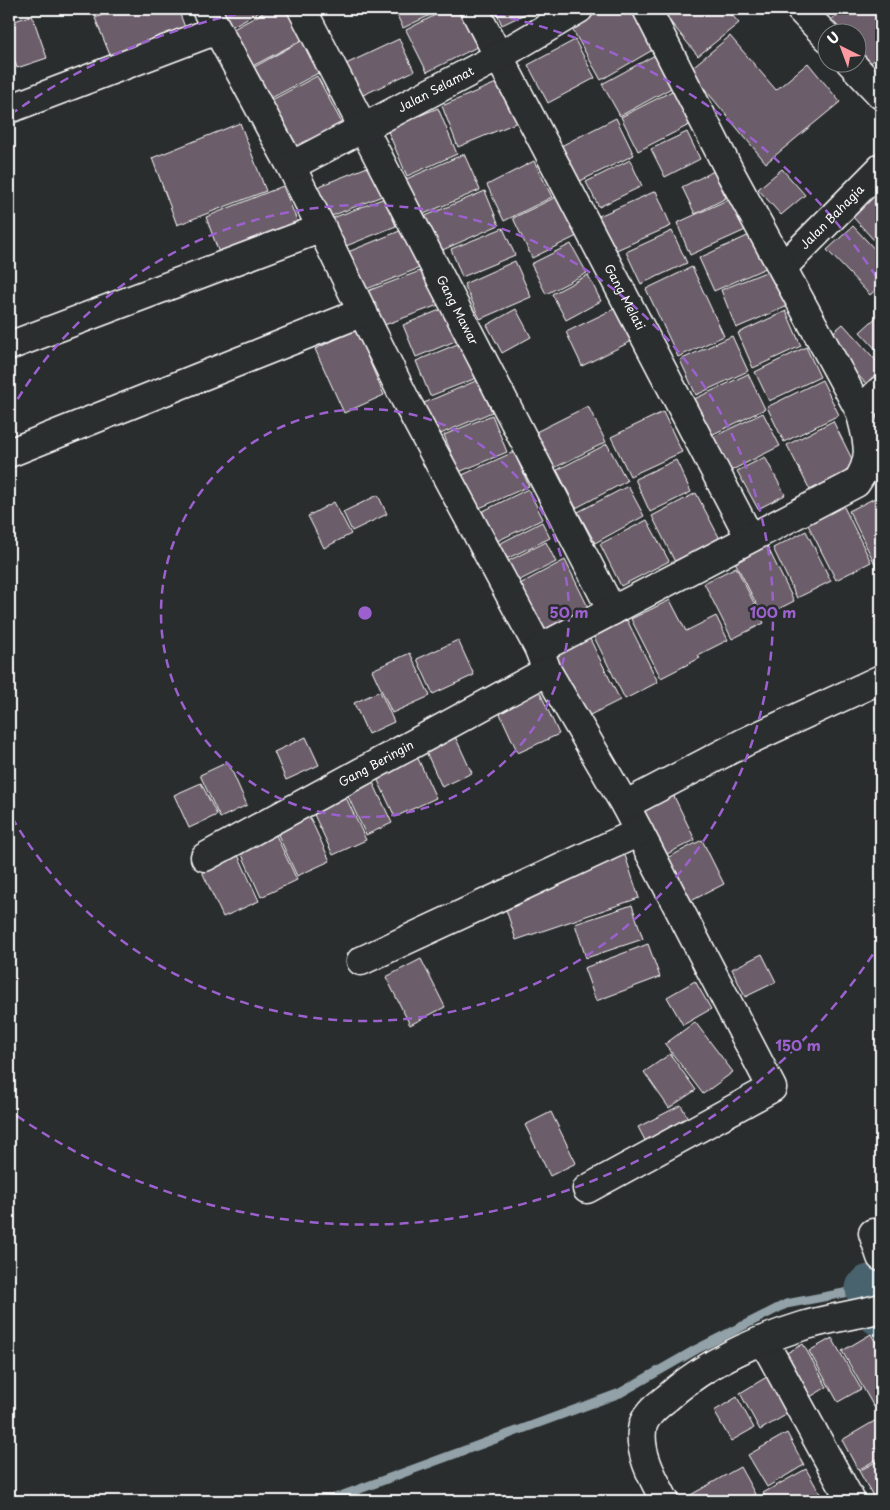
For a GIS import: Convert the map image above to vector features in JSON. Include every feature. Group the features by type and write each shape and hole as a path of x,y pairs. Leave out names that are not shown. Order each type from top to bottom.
{"street":[{"name":"Gang Mawar","path":"302,9 612,611"},
{"name":"Gang Melati","path":"474,9 498,58 550,153 604,262 750,538"},
{"name":"Jalan Selamat","path":"291,166 498,58 579,9"},
{"name":"Gang Beringin","path":"205,857 543,660 612,611 856,483 865,472 869,454 860,411 702,119 647,9"},
{"path":"808,11 818,24"},
{"path":"9,109 212,19 291,166 409,407 543,660 625,805 772,1088 588,1189"},
{"path":"859,72 881,95"},
{"name":"Jalan Bahagia","path":"783,267 881,168"},
{"path":"9,346 322,228"},
{"path":"9,453 363,312"},
{"path":"860,411 881,390"},
{"path":"625,805 746,742 881,679"},
{"path":"361,961 639,832"},
{"path":"665,1501 649,1468 642,1445 642,1428 649,1414 676,1390 711,1365 763,1340 805,1325 872,1311"},
{"path":"763,1340 851,1501"}],"building":[{"path":"117,9 178,9 186,30 112,60 95,18"},
{"path":"221,9 264,9 231,27"},
{"path":"270,9 286,9 302,40 245,70 226,33"},
{"path":"394,9 443,9 403,28"},
{"path":"447,9 464,9 483,44 427,72 406,30"},
{"path":"495,9 535,9 502,25"},
{"path":"604,9 635,9 656,48 601,80 571,27"},
{"path":"660,9 727,9 739,23 698,56"},
{"path":"843,9 881,9 881,53 868,66 868,22 829,22"},
{"path":"32,15 47,58 17,68 9,44 9,23"},
{"path":"730,36 776,90 808,63 840,102 766,163 689,70"},
{"path":"399,39 414,71 361,96 346,64"},
{"path":"303,40 320,72 264,102 247,71"},
{"path":"575,40 595,78 548,103 528,65"},
{"path":"657,54 675,86 620,116 602,84"},
{"path":"881,59 881,81 871,69"},
{"path":"317,76 345,129 297,155 268,102"},
{"path":"501,81 518,122 458,147 442,106"},
{"path":"676,89 693,123 638,151 621,117"},
{"path":"438,108 457,154 407,176 387,129"},
{"path":"616,118 634,155 578,182 561,146"},
{"path":"240,123 266,191 177,225 152,158"},
{"path":"687,132 700,159 665,177 651,149"},
{"path":"464,154 480,190 419,216 404,180"},
{"path":"630,160 642,186 599,207 586,182"},
{"path":"534,161 552,197 504,221 487,185"},
{"path":"370,166 382,196 324,219 312,189"},
{"path":"782,169 805,195 781,215 758,189"},
{"path":"714,171 726,198 695,214 682,187"},
{"path":"283,186 298,223 219,253 206,217"},
{"path":"485,191 499,225 438,252 423,217"},
{"path":"656,191 671,226 614,251 599,216"},
{"path":"878,192 881,196 881,248 852,216"},
{"path":"560,195 579,235 532,258 513,218"},
{"path":"736,196 750,228 690,255 677,223"},
{"path":"385,198 396,226 341,248 330,219"},
{"path":"853,226 881,256 881,285 870,295 827,250"},
{"path":"407,228 422,267 359,292 343,254"},
{"path":"503,228 515,255 462,277 451,249"},
{"path":"672,231 687,263 641,284 626,252"},
{"path":"754,233 768,267 714,291 699,258"},
{"path":"571,244 587,273 546,294 531,264"},
{"path":"515,261 531,297 480,319 464,284"},
{"path":"692,267 724,336 678,357 646,289"},
{"path":"428,268 441,304 379,327 365,292"},
{"path":"773,269 788,306 736,328 721,290"},
{"path":"588,275 601,301 566,320 552,294"},
{"path":"452,305 465,337 416,357 403,325"},
{"path":"616,308 632,341 582,366 566,332"},
{"path":"516,309 531,337 502,353 487,325"},
{"path":"786,311 801,346 753,368 738,333"},
{"path":"881,313 881,355 860,332"},
{"path":"843,324 881,366 881,374 868,386 825,339"},
{"path":"356,330 384,395 344,413 315,349"},
{"path":"732,336 748,371 696,395 680,360"},
{"path":"465,341 479,377 430,396 416,361"},
{"path":"806,347 820,377 769,401 755,372"},
{"path":"748,374 765,409 707,437 690,401"},
{"path":"478,380 492,412 438,435 424,403"},
{"path":"822,380 839,415 784,442 767,407"},
{"path":"588,406 606,442 550,470 532,434"},
{"path":"663,412 682,452 630,476 611,437"},
{"path":"763,413 780,446 730,471 713,437"},
{"path":"881,414 881,443 867,427"},
{"path":"492,415 507,452 459,472 444,435"},
{"path":"833,421 856,467 810,490 787,445"},
{"path":"607,444 627,481 576,508 557,470"},
{"path":"514,452 529,486 475,510 460,476"},
{"path":"765,457 785,495 758,509 737,471"},
{"path":"676,460 691,492 650,512 635,479"},
{"path":"628,486 644,516 595,543 578,512"},
{"path":"528,489 543,519 491,544 477,514"},
{"path":"696,493 720,539 675,562 652,516"},
{"path":"378,495 387,514 352,531 343,512"},
{"path":"881,495 881,566 877,568 849,511"},
{"path":"334,502 351,534 324,548 308,516"},
{"path":"842,503 871,562 836,580 806,521"},
{"path":"647,520 669,561 621,586 600,544"},
{"path":"542,522 550,538 504,560 497,545"},
{"path":"806,531 831,581 797,598 773,548"},
{"path":"546,542 556,562 518,581 508,561"},
{"path":"767,546 794,601 763,617 735,562"},
{"path":"565,560 588,607 539,632 516,586"},
{"path":"736,567 764,623 732,639 704,583"},
{"path":"670,600 686,631 716,616 728,640 698,655 700,658 661,678 631,619"},
{"path":"627,620 658,682 625,699 594,637"},
{"path":"588,635 620,700 586,717 554,652"},
{"path":"458,640 474,675 433,694 417,659"},
{"path":"410,653 430,696 392,713 372,670"},
{"path":"537,686 559,734 518,753 496,705"},
{"path":"380,691 394,722 368,734 354,703"},
{"path":"452,730 472,773 442,787 422,743"},
{"path":"306,737 319,765 286,780 274,752"},
{"path":"415,752 436,798 395,817 374,772"},
{"path":"228,762 247,805 220,818 200,775"},
{"path":"371,778 392,823 366,835 345,790"},
{"path":"201,783 217,815 189,828 174,795"},
{"path":"342,789 366,840 333,855 309,804"},
{"path":"671,790 695,840 663,856 638,807"},
{"path":"307,811 330,861 297,876 274,826"},
{"path":"274,831 297,880 261,897 239,848"},
{"path":"702,840 724,884 689,902 667,858"},
{"path":"234,846 259,901 223,917 198,863"},
{"path":"625,855 639,898 516,940 502,897"},
{"path":"632,905 643,939 586,958 575,924"},
{"path":"648,944 660,977 596,1001 584,968"},
{"path":"762,954 776,982 745,997 732,969"},
{"path":"421,959 445,1007 410,1025 386,977"},
{"path":"695,981 711,1009 683,1025 667,997"},
{"path":"695,1022 733,1072 703,1094 665,1044"},
{"path":"670,1054 696,1090 669,1108 644,1072"},
{"path":"681,1105 691,1124 648,1146 638,1127"},
{"path":"551,1112 576,1163 550,1176 525,1125"},
{"path":"871,1334 881,1352 881,1403 874,1407 842,1351"},
{"path":"832,1338 861,1389 838,1402 809,1351"},
{"path":"803,1344 827,1387 810,1397 785,1354"},
{"path":"770,1375 791,1412 760,1430 740,1393"},
{"path":"737,1397 754,1428 731,1441 714,1411"},
{"path":"878,1419 881,1424 881,1457 858,1470 842,1440"},
{"path":"787,1433 804,1465 767,1487 748,1455"},
{"path":"881,1459 881,1492 873,1496 859,1471"},
{"path":"740,1467 755,1494 742,1501 689,1501 687,1497"},
{"path":"806,1469 823,1499 819,1501 767,1501 763,1493"}],"waterway":[{"path":"327,1501 620,1393 697,1349 786,1304 881,1286"},
{"path":"870,1289 881,1312"}]}
